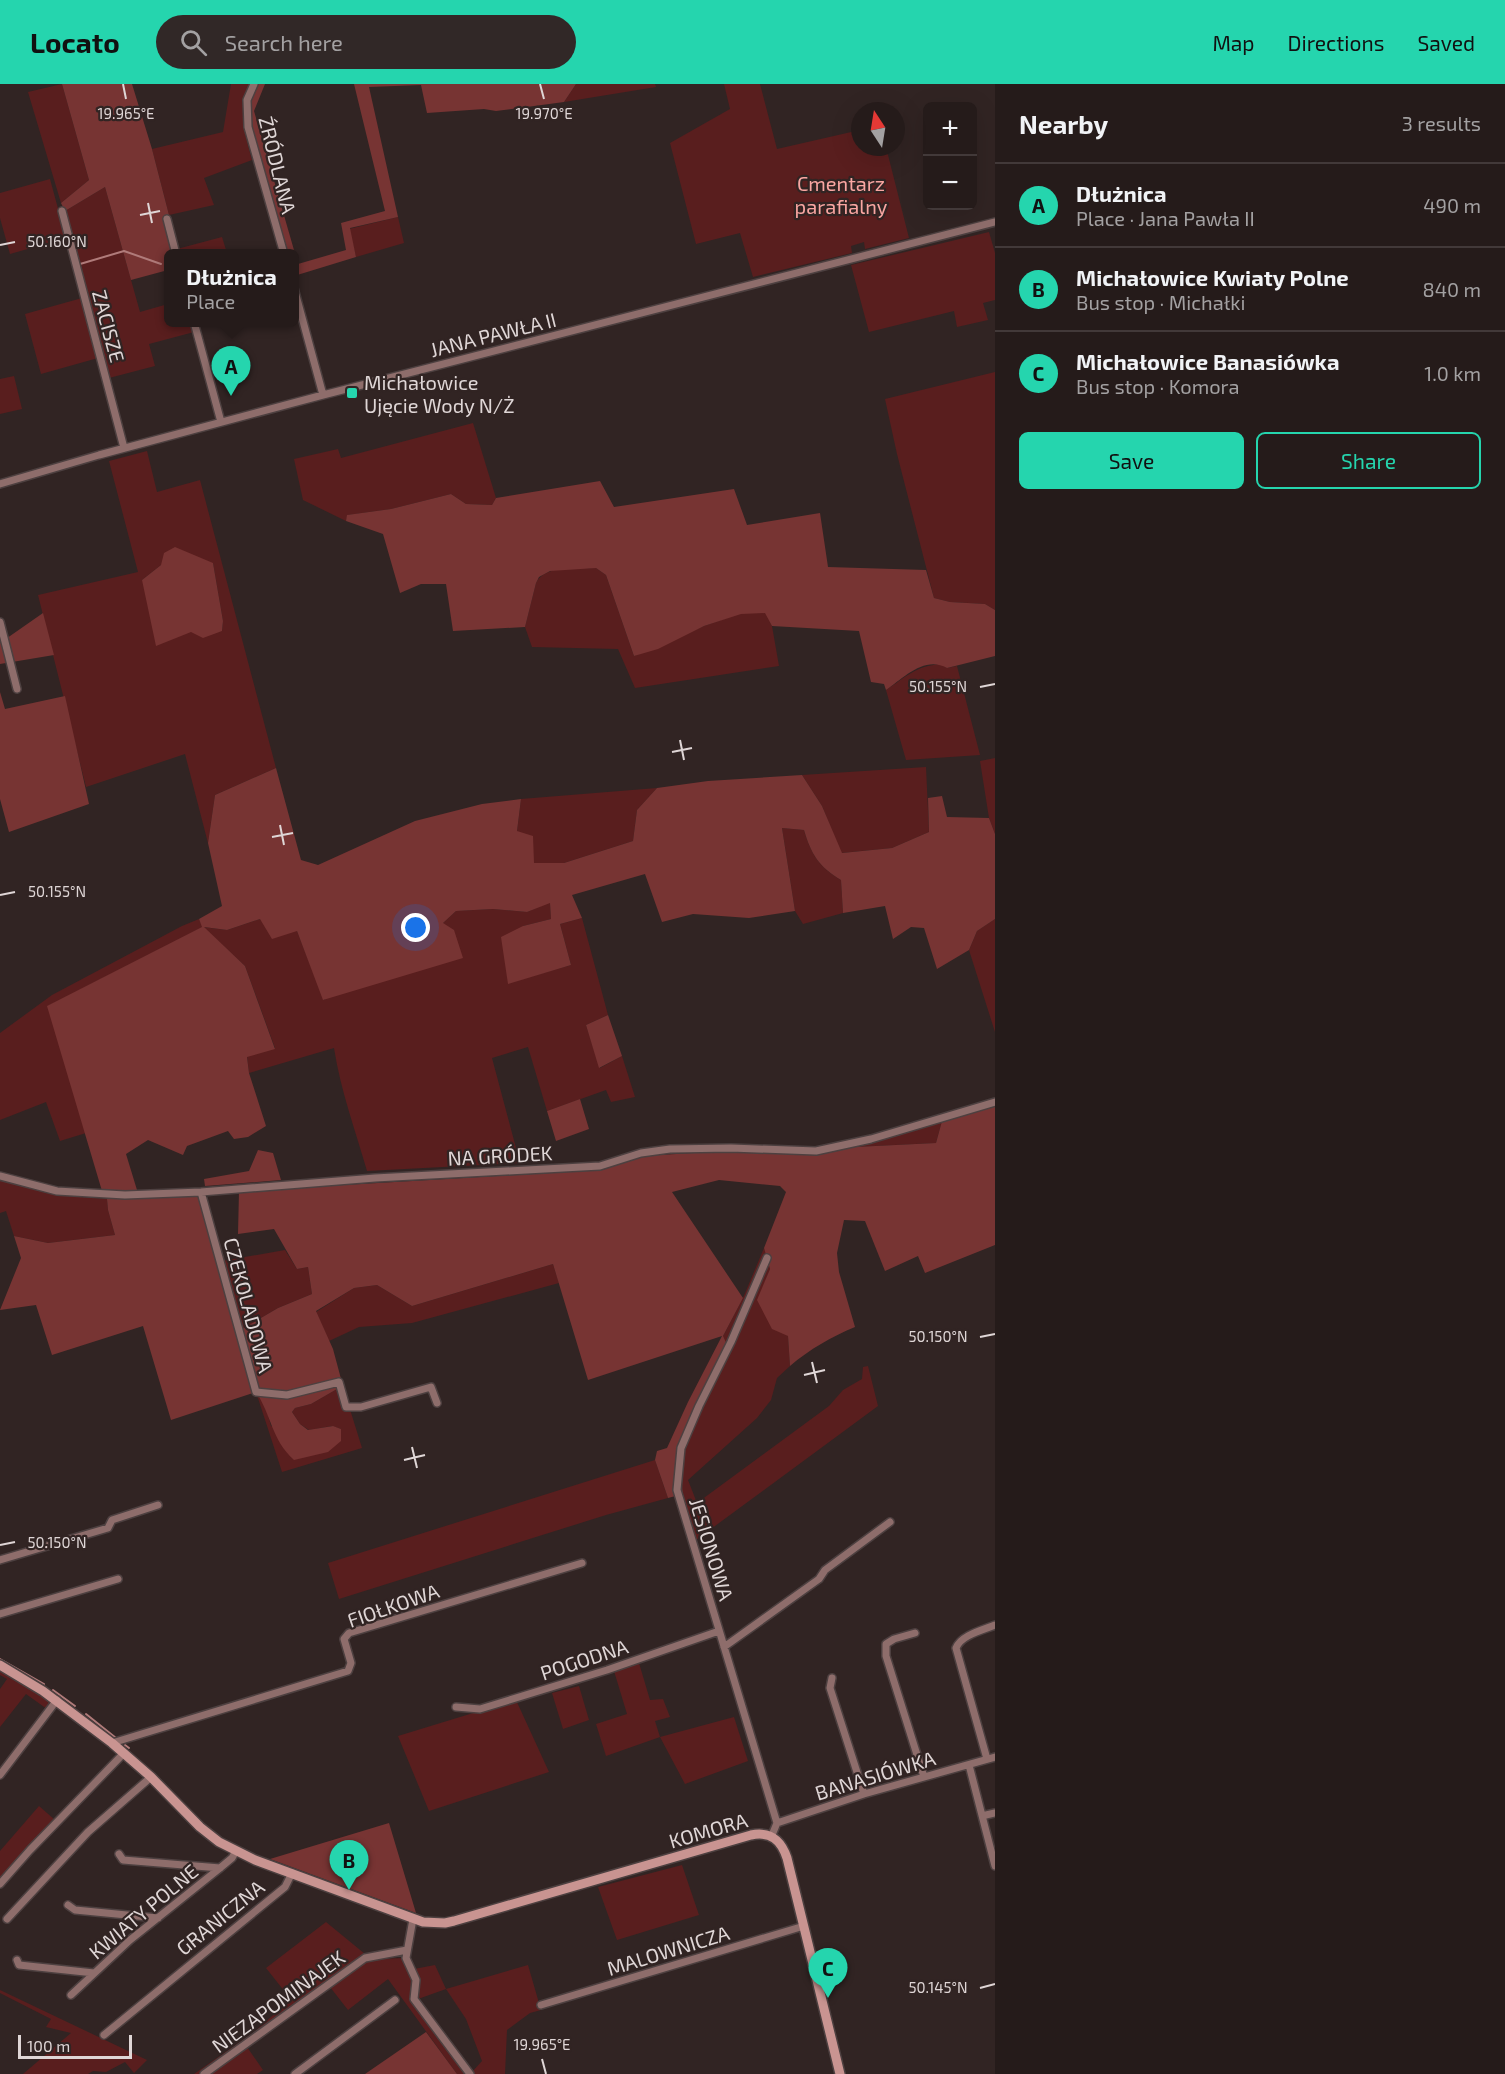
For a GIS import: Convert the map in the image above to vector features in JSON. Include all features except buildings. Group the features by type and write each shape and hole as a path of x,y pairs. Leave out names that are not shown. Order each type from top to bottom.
{"street":[{"name":"ŹRÓDLANA","path":"254,84 247,100 248,127 283,249"},
{"name":"ZACISZE","path":"62,211 124,448"},
{"path":"167,219 175,249"},
{"name":"JANA PAWŁA II","path":"0,484 322,395 995,222"},
{"path":"299,307 322,395"},
{"path":"196,327 221,422"},
{"path":"0,622 17,689"},
{"name":"NA GRÓDEK","path":"0,1176 57,1191 90,1195 201,1192 375,1178 600,1166 641,1153 670,1149 731,1148 816,1151 872,1139 995,1102"},
{"name":"CZEKOLADOWA","path":"201,1192 256,1392 287,1395 339,1382 346,1407 361,1407 431,1387 437,1403"},
{"name":"JESIONOWA","path":"767,1258 731,1342 681,1448 677,1490 777,1823"},
{"path":"0,1560 108,1528 112,1520 158,1505"},
{"path":"724,1647 819,1579 825,1570 890,1522"},
{"name":"FIOŁKOWA","path":"112,1743 348,1671 351,1663 344,1639 349,1634 582,1563"},
{"path":"0,1614 118,1579"},
{"path":"987,1759 956,1648 958,1643 995,1625"},
{"name":"POGODNA","path":"456,1707 480,1709 607,1670 719,1631"},
{"path":"915,1633 894,1639 886,1644 886,1656 924,1777"},
{"name":"GRANICZNA","path":"0,1665 57,1700 112,1743 151,1777 200,1827 219,1842 291,1873 285,1887 104,2035"},
{"path":"832,1678 830,1688 864,1794"},
{"path":"0,1775 57,1700"},
{"path":"0,1884 124,1753"},
{"name":"BANASIÓWKA","path":"777,1823 864,1794 995,1757"},
{"path":"969,1765 995,1866"},
{"path":"7,1919 88,1832 151,1777"},
{"path":"986,1815 995,1813"},
{"path":"772,1835 777,1823"},
{"name":"KOMORA","path":"291,1873 413,1919 434,1923 454,1921 751,1835 763,1833 772,1835 784,1848 840,2074"},
{"name":"KWIATY POLNE","path":"71,1995 130,1940 220,1869 236,1851"},
{"path":"119,1854 123,1860 220,1869"},
{"path":"68,1905 75,1910 158,1918"},
{"path":"413,1919 406,1958 416,1980 414,2000 470,2074"},
{"name":"MALOWNICZA","path":"541,2005 804,1926"},
{"name":"NIEZAPOMINAJEK","path":"204,2074 365,1958 407,1950"},
{"path":"17,1960 19,1965 94,1973"},
{"path":"295,2074 395,2000"}],"green space":[{"path":"62,84 89,180 61,203 28,92"},
{"path":"231,84 249,84 243,103 243,113 252,160 204,178 214,205 169,215 152,149 223,132"},
{"path":"576,84 655,84 656,87 564,102"},
{"name":"Cmentarz parafialny","path":"724,84 760,84 777,149 851,132 851,156 888,156 909,238 865,249 864,242 851,246 852,253 753,277 740,233 696,244 670,143 730,109"},
{"path":"50,179 66,238 10,254 0,218 0,193"},
{"path":"105,187 140,312 164,305 164,327 193,327 194,332 149,344 155,366 109,378 65,211"},
{"path":"398,217 404,243 356,257 349,229"},
{"path":"989,232 995,253 995,300 983,303 988,320 957,327 954,311 869,332 851,265"},
{"path":"222,237 226,249 177,249"},
{"path":"82,298 98,358 41,374 25,314"},
{"path":"995,372 995,610 985,604 950,602 934,598 885,399"},
{"path":"14,376 22,409 0,414 0,379"},
{"path":"473,423 496,498 492,505 466,504 451,494 391,509 348,515 346,521 303,500 294,459 338,449 341,458"},
{"path":"147,451 157,492 200,480 276,768 215,795 208,843 185,754 86,787 38,595 138,572 109,461","holes":["213,563 223,621 222,631 191,632 142,580 161,565"]},
{"path":"596,568 606,575 634,656 741,613 766,613 772,626 779,666 635,688 618,649 532,647 525,627 536,583 541,577 554,570"},
{"path":"941,664 947,668 957,666 980,755 906,760 886,690 917,670"},
{"path":"995,758 995,834 989,818 980,761"},
{"path":"926,767 929,832 892,848 841,853 822,806 802,775"},
{"path":"657,788 637,810 633,841 564,863 534,863 517,831 521,799"},
{"path":"782,828 804,830 817,859 841,880 843,913 803,924 795,911"},
{"path":"550,902 551,919 523,926 508,983 571,965 560,924 582,918 608,1015 586,1025 600,1068 622,1056 635,1097 611,1102 606,1090 547,1111 528,1047 492,1058 520,1163 367,1171 344,1095 334,1048 249,1073 247,1056 275,1048 245,966 203,927 227,930 260,919 297,931 324,1000 443,923 456,911 493,909 527,912"},
{"path":"199,919 203,927 48,1006 86,1133 60,1141 46,1102 0,1120 0,1033 52,995 182,926"},
{"path":"995,919 995,1032 969,950 977,931"},
{"path":"942,1121 936,1143 855,1147"},
{"path":"0,1178 55,1195 107,1199 115,1235 48,1243 14,1236 6,1211 0,1213"},
{"path":"764,1248 770,1269 758,1300 788,1336 790,1366 777,1378 771,1400 757,1418 688,1480 697,1503 829,1406 843,1390 862,1379 863,1367 868,1366 878,1406 696,1540 683,1494 678,1448 723,1336 743,1298"},
{"path":"285,1250 297,1269 308,1267 312,1294 278,1308 237,1332 216,1262"},
{"path":"553,1264 559,1283 412,1323 359,1327 329,1341 316,1312 354,1288 377,1285 412,1306"},
{"path":"337,1389 344,1390 362,1448 282,1472 256,1392 266,1407 271,1426 341,1441 341,1429 332,1426 309,1430 300,1424 292,1412 295,1408 311,1404"},
{"path":"655,1460 668,1498 606,1515 339,1599 328,1563"},
{"path":"639,1663 650,1700 663,1699 670,1717 655,1721 660,1737 606,1756 596,1724 627,1714 614,1671"},
{"path":"0,1671 55,1705 47,1709 26,1694 0,1727 0,1689 7,1679 0,1675"},
{"path":"579,1686 589,1720 563,1729 552,1693"},
{"path":"516,1700 549,1772 429,1811 398,1736"},
{"path":"734,1717 748,1761 685,1784 660,1737"},
{"path":"39,1806 55,1820 0,1881 0,1851"},
{"path":"682,1865 699,1915 617,1940 598,1887"},
{"path":"326,1922 365,1954 200,2074 194,2074 254,2032 288,2002 289,1997 266,1968"},
{"path":"403,1958 413,1983 411,2002 466,2074 457,2074 388,1979 348,2010 330,1987 361,1964 380,1959"},
{"path":"435,1965 446,1989 418,1999 418,1981 414,1969"},
{"path":"528,1965 541,2010 530,2013 507,2030 505,2074 474,2074 472,2072 482,2061 466,2019 446,1989"},
{"path":"0,1990 147,2060 134,2073 125,2062 106,2072 23,2074 71,2033 46,2027 51,2019 0,1993"},
{"path":"247,2047 263,2070 257,2074 210,2074"}],"shaded area":[{"path":"62,84 132,84 169,215 163,217 172,249 164,249 164,271 131,280 105,187 65,211 61,203 89,180"},
{"path":"257,84 265,84 254,111 294,249 287,249 250,127 250,100"},
{"path":"354,84 576,84 564,102 496,111 484,109 427,113 421,85 369,87 398,217 350,228 356,257 299,274 299,264 346,250 341,223 385,211"},
{"path":"600,481 614,507 734,489 747,525 820,513 828,567 926,570 934,598 950,602 985,604 995,610 995,656 947,668 931,664 923,666 907,674 886,690 884,684 871,682 859,631 772,626 765,613 741,614 704,626 658,649 634,656 606,575 596,568 550,571 539,577 525,627 453,631 446,584 421,584 400,593 383,534 346,521 347,515 391,509 451,494 466,504 492,505 496,498"},
{"path":"175,547 213,563 223,621 222,631 203,638 191,632 156,646 142,580 161,565 164,553"},
{"path":"43,613 54,655 0,664 0,643"},
{"path":"0,692 5,709 65,696 89,804 9,832 0,799"},
{"path":"276,768 301,860 318,865 415,821 482,804 521,799 517,831 533,836 534,863 564,863 633,841 637,810 657,788 708,781 802,775 822,806 842,853 892,848 929,832 928,798 942,796 947,817 989,818 995,834 995,919 977,931 969,950 937,969 924,928 911,927 893,939 885,906 843,913 841,880 817,859 804,830 782,828 795,911 749,918 693,914 662,922 645,874 572,895 582,918 560,924 571,965 508,984 501,937 523,926 551,919 550,903 527,912 493,909 456,911 443,923 454,930 463,958 323,1000 297,931 272,939 260,919 227,930 204,927 245,966 275,1049 247,1057 249,1073 266,1126 248,1137 234,1139 228,1131 187,1146 183,1155 148,1140 126,1154 137,1190 102,1191 47,1006 202,927 199,919 222,906 208,843 215,795"},
{"path":"608,1015 622,1056 599,1068 586,1025"},
{"path":"580,1099 589,1129 556,1141 547,1111"},
{"path":"995,1106 995,1245 925,1273 918,1256 885,1271 865,1221 844,1220 837,1253 839,1272 855,1327 821,1344 790,1366 788,1336 772,1329 757,1300 770,1269 764,1248 786,1192 780,1186 719,1180 672,1192 743,1298 723,1336 728,1347 678,1448 683,1494 668,1498 655,1460 657,1451 667,1448 722,1336 588,1380 553,1264 412,1306 377,1285 354,1288 316,1311 333,1349 344,1390 337,1389 311,1404 295,1408 292,1412 300,1424 308,1430 333,1426 341,1429 341,1441 328,1452 294,1460 276,1436 256,1392 171,1420 143,1326 52,1355 36,1305 0,1310 21,1258 14,1236 48,1243 115,1235 107,1199 198,1196 237,1332 278,1308 312,1294 308,1267 297,1269 274,1229 238,1234 239,1191 602,1170 641,1156 729,1151 821,1154 855,1147 936,1143 942,1121"},
{"path":"258,1150 273,1153 281,1180 205,1186 204,1179 249,1171"},
{"path":"389,1823 416,1913 270,1859"},
{"path":"426,2032 457,2074 365,2074"}],"waterway":[{"path":"80,264 124,251 161,264"},
{"path":"0,1659 44,1684"},
{"path":"53,1690 75,1706"},
{"path":"86,1714 116,1738"},
{"path":"125,1745 129,1748"}],"place":[{"name":"Michałowice Ujęcie Wody N/Ż","path":"352,393"},
{"name":"Dłużnica","path":"231,396"},
{"name":"Michałowice Kwiaty Polne","path":"349,1890"},
{"name":"Michałowice Banasiówka","path":"828,1998"}]}
